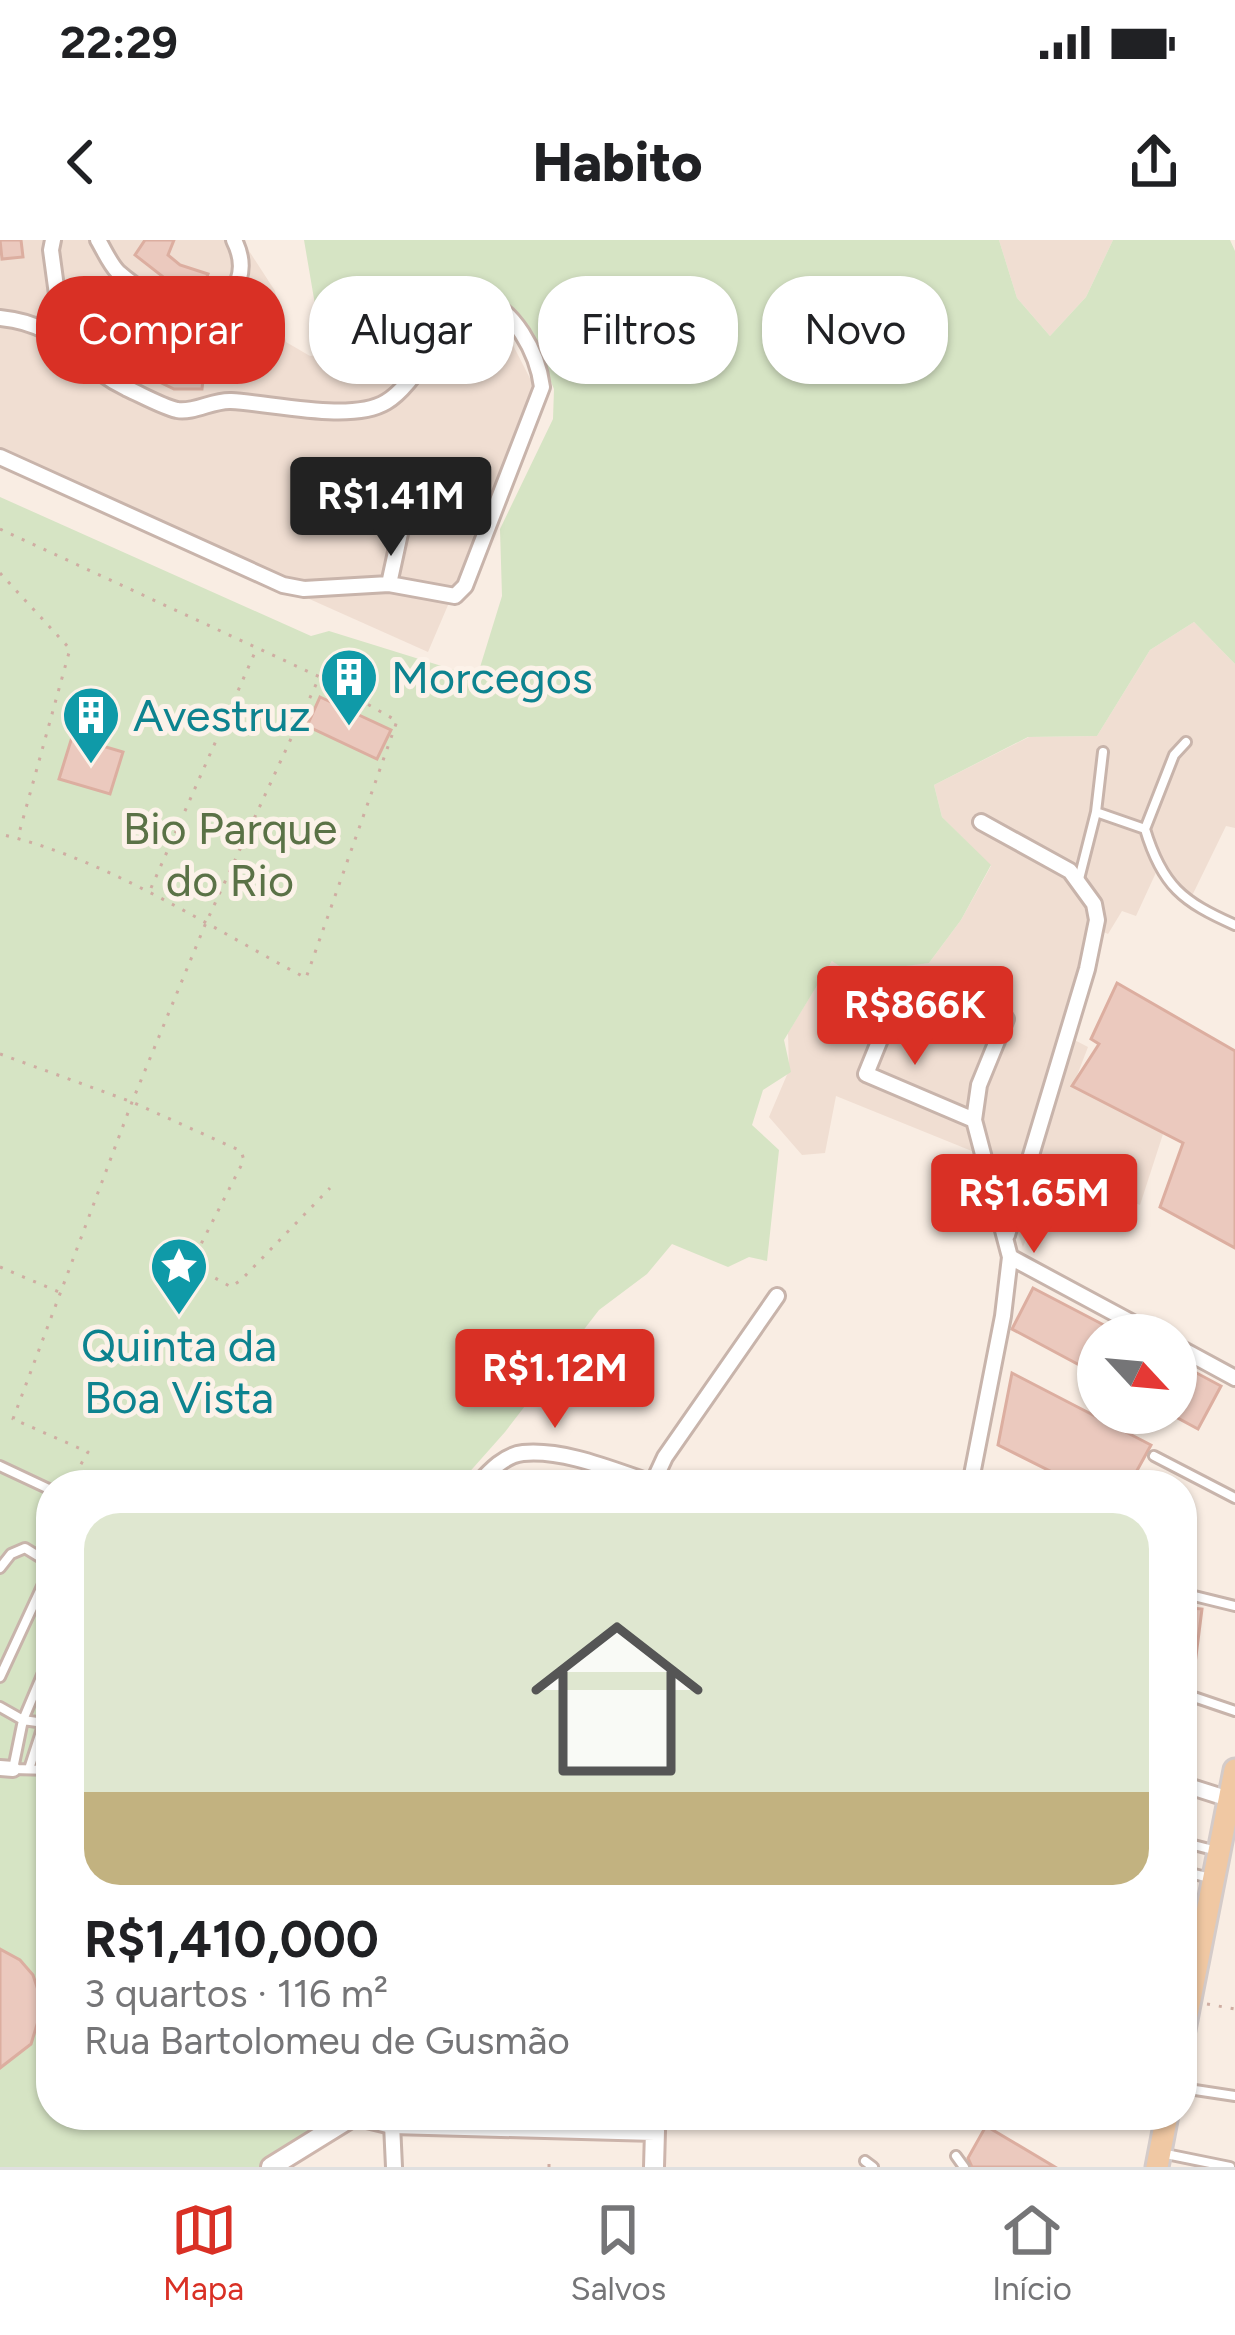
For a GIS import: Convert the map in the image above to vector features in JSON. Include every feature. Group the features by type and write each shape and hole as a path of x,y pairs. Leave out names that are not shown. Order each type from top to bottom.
{"main road":[{"path":"1197,1952 1235,1770"},
{"path":"271,2167 329,2130"},
{"path":"654,2130 654,2167"},
{"path":"1158,2160 1164,2130"}],"street":[{"path":"53,240 55,276"},
{"path":"98,240 116,269 130,280 182,309 206,313 224,304 239,282 242,256 234,240"},
{"path":"0,457 284,585 304,589 388,584 455,596 461,592 542,387 540,367 528,343 500,309 477,300 401,389 384,404 352,412 224,400 180,411 119,384"},
{"path":"0,318 36,326"},
{"path":"388,584 411,483"},
{"path":"981,822 1079,879 1094,904 1097,920 1007,1235"},
{"path":"896,1000 866,1074 974,1120"},
{"path":"973,1470 1004,1316 1010,1257 974,1120 979,1085 1006,1019"},
{"path":"1010,1257 1116,1314"},
{"path":"659,1470 776,1296"},
{"path":"1197,1357 1235,1378"},
{"path":"494,1470 523,1453 568,1457 606,1470"},
{"path":"1197,1788 1229,1798"},
{"path":"392,2130 394,2167"}],"lane":[{"path":"1145,830 1174,754 1186,742"},
{"path":"1079,879 1096,812 1103,752"},
{"path":"1096,812 1145,830 1175,892 1235,925"},
{"path":"1154,1456 1181,1470"},
{"path":"0,1466 36,1483"},
{"path":"1197,1478 1235,1498"},
{"path":"0,1568 11,1554 25,1548 36,1556"},
{"path":"1197,1597 1235,1606"},
{"path":"0,1677 36,1599"},
{"path":"14,1769 23,1720 36,1689"},
{"path":"1197,1699 1235,1711"},
{"path":"0,1707 36,1722"},
{"path":"14,1769 36,1738"},
{"path":"1197,1848 1219,1852"},
{"path":"1197,1875 1214,1879"},
{"path":"1197,2090 1235,2096"},
{"path":"956,2156 964,2167"},
{"path":"1158,2160 1229,2167"}],"path":[{"path":"0,529 320,677 397,721 306,978 150,891 0,834"},
{"path":"0,572 70,649 18,838"},
{"path":"150,891 257,648"},
{"path":"78,1470 88,1452 13,1418 132,1102 205,925 320,677"},
{"path":"0,1054 132,1102 241,1151 244,1160 237,1178 199,1248 199,1269 224,1286 231,1288 242,1280 330,1188"},
{"path":"0,1267 62,1293"},
{"path":"1197,1994 1235,2009"}],"shaded area":[{"path":"0,240 242,240 265,276 36,276 36,384 285,384 285,337 309,355 309,384 514,384 514,347 538,394 428,652 0,461"},
{"path":"999,240 1113,240 1086,297 1050,336 1017,298"},
{"path":"1194,622 1235,664 1235,828 1226,826 1189,902 1159,866 1136,916 1122,911 1108,934 1097,929 1059,1032 1088,1047 1073,1086 1163,1134 1140,1205 1053,1170 1023,1247 989,1158 836,1096 825,1153 802,1155 769,1117 789,1070 788,1033 832,961 929,963 961,920 991,866 942,817 934,785 1029,737 1097,736 1150,650"}],"green space":[{"name":"Bio Parque do Rio","path":"304,240 999,240 1017,298 1050,336 1086,297 1113,240 1230,240 1235,251 1235,664 1194,622 1150,650 1097,736 1028,737 934,785 942,817 991,865 961,920 929,963 850,973 832,961 784,1040 791,1072 763,1090 752,1125 779,1150 767,1261 749,1257 728,1267 672,1244 647,1274 599,1310 471,1470 36,1470 36,2130 325,2130 267,2167 0,2167 0,497 311,636 329,631 477,677 502,596 500,529 553,419 552,384 738,384 738,276 538,276 538,352 530,333 514,323 514,276 310,276"}],"building":[{"path":"0,240 21,240 23,257 2,259"},
{"path":"145,240 174,240 168,255 180,265 208,274 162,276 135,255"},
{"path":"164,384 203,384 202,389 174,389"},
{"name":"Morcegos","path":"320,697 391,730 377,759 307,726"},
{"name":"Avestruz","path":"72,737 123,752 110,794 59,779"},
{"path":"1117,983 1235,1051 1235,1248 1160,1207 1183,1143 1072,1086 1099,1044 1091,1039"},
{"path":"1033,1288 1083,1314 1077,1314 1077,1364 1012,1329"},
{"path":"1012,1373 1077,1407 1077,1434 1130,1434 1151,1445 1137,1470 1048,1470 998,1445"},
{"path":"1197,1373 1221,1386 1197,1428"},
{"path":"1197,1608 1202,1609 1197,1648"},
{"path":"0,1949 20,1960 33,1975 36,2028 31,2044 0,2068"},
{"path":"984,2130 993,2130 1055,2167 972,2167 968,2158"}],"place":[{"name":"Morcegos","path":"349,728"},
{"name":"Avestruz","path":"91,766"},
{"name":"Quinta da Boa Vista","path":"179,1317"}]}
